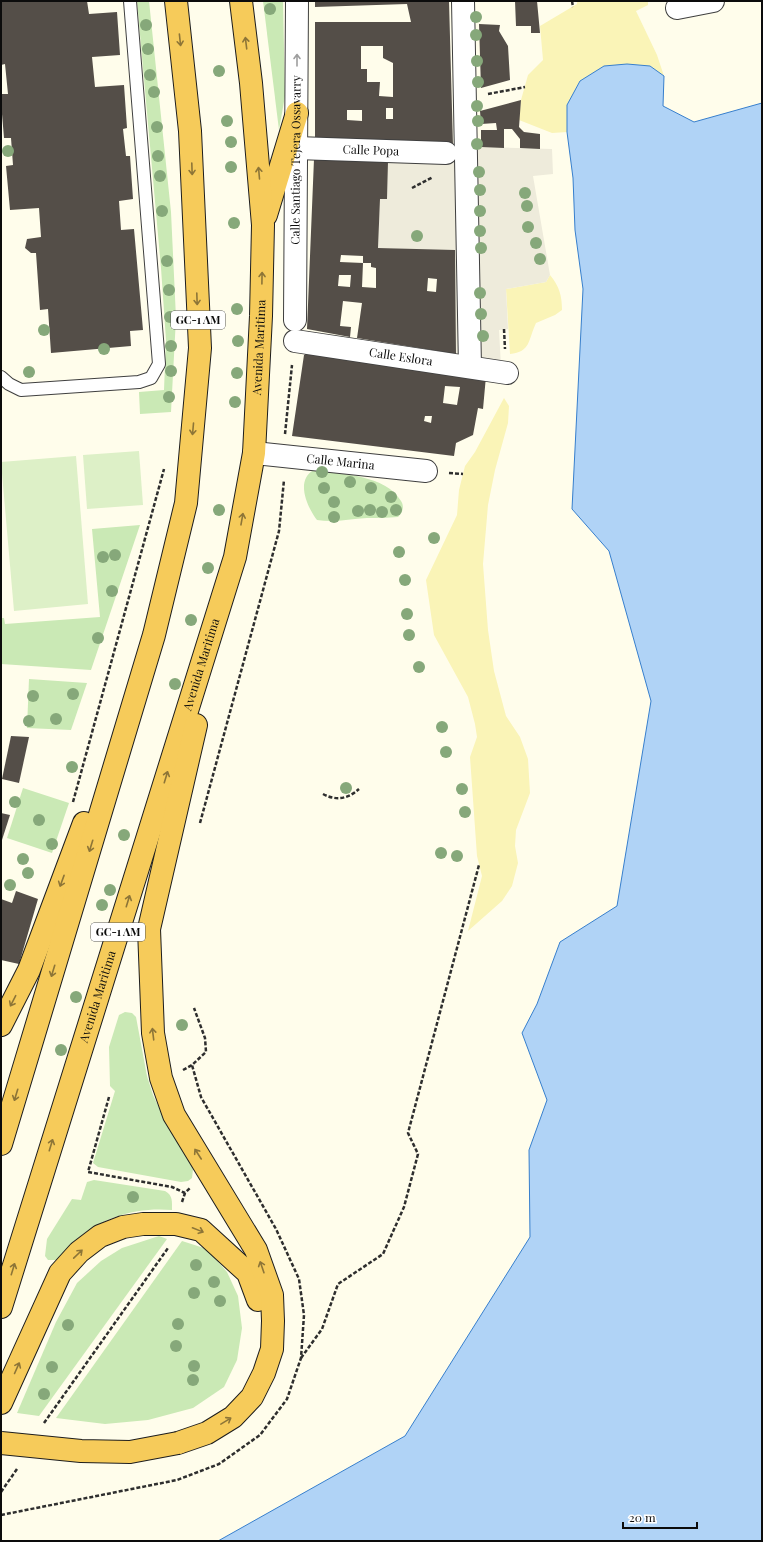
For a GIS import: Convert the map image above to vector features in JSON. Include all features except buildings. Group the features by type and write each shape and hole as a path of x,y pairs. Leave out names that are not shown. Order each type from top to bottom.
{"highway":[{"name":"GC-1 AM","path":"1,1144 154,635 186,503 200,348 190,131 176,1"},
{"name":"Avenida Maritima","path":"1,1307 235,557 254,453 261,316 263,226 251,83 241,1"},
{"path":"263,226 297,114"},
{"path":"1,1429 90,1438 175,1437 207,1433 233,1417 252,1397 264,1373 272,1349 274,1321 272,1295 256,1250 210,1172 174,1116 161,1078 153,1033 150,929 235,557"},
{"path":"1,1025 29,970 154,635"},
{"path":"1,1404 60,1273 79,1252 100,1236 123,1227 143,1224 176,1224 201,1230 248,1273 258,1296 261,1320 260,1347 252,1369 239,1391 225,1405 175,1437 130,1452 81,1451 1,1443"}],"street":[{"name":"Calle Santiago Tejera Ossavarry","path":"295,330 297,1"},
{"path":"463,1 470,367"},
{"path":"677,8 713,1"},
{"name":"Calle Popa","path":"296,148 446,153"},
{"name":"Calle Eslora","path":"295,330 470,367 507,373"},
{"name":"Calle Marina","path":"254,453 426,471"}],"lane":[{"path":"1,377 9,384 21,390 139,382 151,378 159,364 130,1"}],"path":[{"path":"572,1 573,7"},
{"path":"465,99 525,86"},
{"path":"198,829 279,531 286,456 284,429 295,330"},
{"path":"72,804 165,465"},
{"path":"323,794 331,798 340,799 354,793 359,789"},
{"path":"301,1358 322,1329 338,1284 383,1254 404,1207 418,1154 408,1133 479,865"},
{"path":"161,1078 192,1065 206,1052 205,1038 194,1008"},
{"path":"1,1515 177,1480 219,1464 260,1435 287,1399 301,1358 304,1315 298,1279 276,1229 201,1097 192,1065"},
{"path":"108,1098 88,1172 172,1187 185,1193"},
{"path":"44,1424 174,1239 176,1224 185,1193 202,1177 210,1172"},
{"path":"1,1492 19,1464"}],"green space":[{"path":"137,1 149,1 171,212 176,318 171,412 140,414 139,392 164,390 166,340"},
{"path":"263,1 283,1 285,96 279,130"},
{"path":"139,451 143,505 87,509 83,455"},
{"path":"76,456 88,604 14,611 1,462"},
{"path":"314,470 362,477 385,486 394,492 401,501 403,505 402,512 398,517 336,521 317,520 313,515 307,501 304,487 308,474"},
{"path":"140,525 91,670 1,664 1,618 4,618 5,624 100,617 92,529"},
{"path":"29,679 87,683 71,730 27,728"},
{"path":"23,788 69,803 52,853 7,838"},
{"path":"125,1012 132,1013 136,1017 147,1076 153,1095 166,1122 193,1169 192,1178 188,1181 181,1182 98,1167 93,1163 115,1091 110,1086 109,1047 119,1015"},
{"path":"94,1180 165,1191 171,1197 172,1210 147,1210 122,1215 111,1219 88,1230 72,1243 56,1260 48,1260 45,1256 47,1239 72,1199 81,1200 87,1182"},
{"path":"159,1236 167,1239 39,1416 17,1413 56,1322 77,1283 101,1261 122,1248"},
{"path":"182,1241 207,1249 227,1272 238,1296 242,1328 237,1360 224,1387 193,1408 148,1420 105,1424 56,1418"}],"sand":[{"path":"577,1 648,1 648,5 636,11 657,55 664,76 650,66 604,66 580,81 567,105 567,132 552,133 519,120 521,100 528,75 543,60 540,26 577,4"},
{"path":"550,275 556,283 559,291 562,310 555,315 536,323 530,340 525,348 517,353 510,354 506,289 546,282"},
{"path":"504,398 509,406 508,423 495,470 488,505 483,564 488,630 494,671 506,716 520,737 528,759 530,793 516,830 515,846 518,863 512,886 502,901 468,931 482,876 477,856 470,757 477,737 468,697 434,635 426,580 457,515 459,490 465,466 475,452"}],"shaded area":[{"path":"453,146 552,149 553,174 533,176 550,275 546,282 506,289 508,329 499,330 501,366 456,360 455,251 378,248 380,199 387,199 388,162 453,164"}],"water":[{"path":"627,64 650,66 664,76 663,106 694,122 762,103 762,1541 218,1541 405,1436 530,1237 529,1150 547,1100 522,1033 537,1004 560,942 617,906 651,701 609,551 572,509 583,289 575,230 573,178 567,132 567,105 580,81 604,66"}]}
